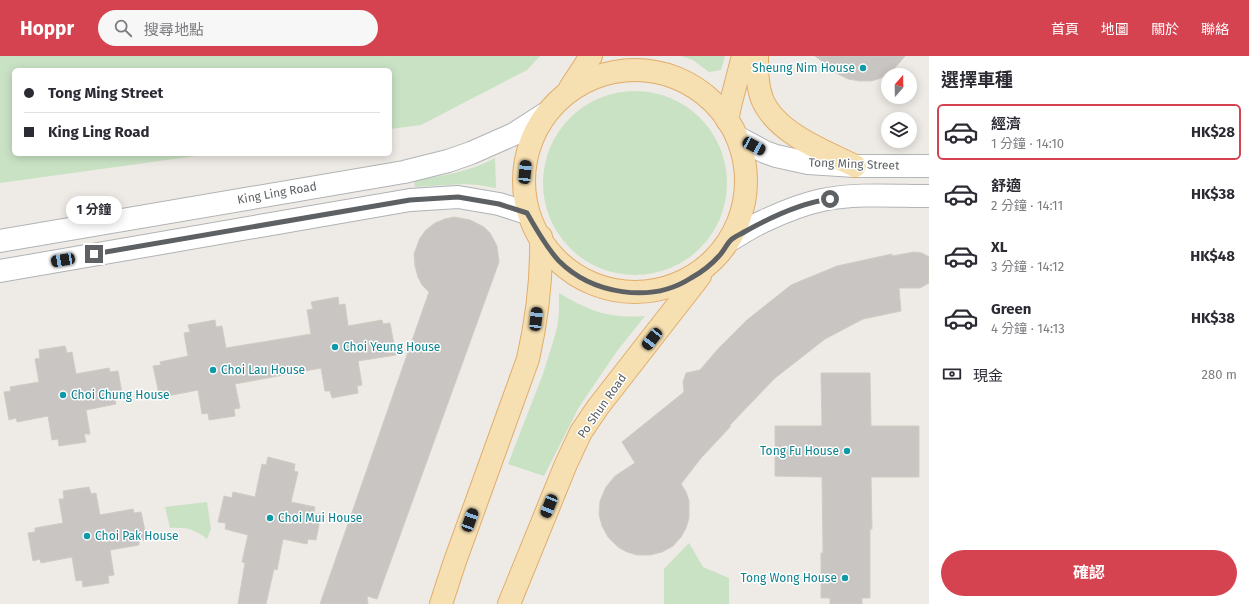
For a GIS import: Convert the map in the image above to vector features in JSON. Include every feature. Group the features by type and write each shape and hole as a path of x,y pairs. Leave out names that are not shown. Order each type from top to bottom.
{"main road":[{"path":"568,90 592,78 613,72 633,70 651,72 688,85 704,96 732,128 746,164 747,190 742,216 732,239 720,255 706,268 689,280 671,287 651,292 611,290 592,283 574,274 559,260 541,237 527,213 524,182 526,161 531,141 545,114 568,90 591,56"},
{"path":"732,128 733,94 744,56"},
{"path":"757,56 760,89 763,100 770,112 790,132 811,145 855,166"},
{"path":"441,604 528,359 535,327 539,295 542,264 541,237"},
{"name":"Po Shun Road","path":"509,604 581,432 598,407 706,268"}],"street":[{"name":"King Ling Road","path":"0,241 404,172 448,161 471,153 514,134 545,114"},
{"name":"Tong Ming Street","path":"732,128 765,152 808,163 855,166 929,166"},
{"path":"732,239 764,221 804,205 822,200 849,197 929,196"},
{"path":"0,271 410,200 458,197 499,204 527,213"}],"green space":[{"path":"0,56 540,56 527,70 421,125 392,129 392,68 12,68 12,156 196,156 0,183"},
{"path":"681,56 725,56 721,70 709,72 693,60"},
{"path":"626,91 644,91 670,98 686,106 700,118 712,132 720,148 727,174 727,192 720,218 712,234 700,248 686,260 662,271 644,275 626,275 608,271 584,260 570,248 558,234 547,210 543,192 543,174 547,156 558,132 570,118 584,106 608,95"},
{"path":"495,158 496,188 463,184 415,187 414,180 466,170"},
{"path":"559,293 580,305 610,315 632,317 645,316 617,351 579,407 544,476 508,464 543,374 552,345 557,328"},
{"path":"207,502 211,529 207,539 190,529 170,528 165,507"},
{"path":"689,543 703,567 729,578 729,604 664,604 664,569"}],"building":[{"name":"Sheung Nim House","path":"815,56 905,56 895,68 881,68 881,78 871,81 848,79 838,74"},
{"path":"454,217 470,220 484,227 490,233 497,246 499,262 377,599 367,596 368,604 320,604 429,292 422,285 418,277 414,254 420,238 426,230 435,223"},
{"path":"914,252 922,253 929,257 929,283 920,288 899,288 901,311 863,319 825,339 775,378 701,458 681,484 689,501 689,518 681,537 673,546 662,552 650,555 637,555 618,547 608,537 602,526 599,514 600,501 606,487 615,476 635,463 622,442 684,392 683,382 686,373 700,370 718,349 747,320 791,285 837,266 892,254 892,256"},
{"path":"338,297 339,305 345,304 348,326 382,320 383,324 390,323 396,355 358,361 362,385 357,386 358,393 332,398 330,391 325,391 321,368 235,384 240,408 234,409 235,416 209,420 208,413 202,414 198,390 167,396 166,393 159,394 153,366 161,365 160,362 188,356 184,333 190,332 188,325 215,320 216,327 222,326 226,348 311,334 307,310 313,309 311,302"},
{"name":"Choi Chung House","path":"65,346 67,353 72,352 76,374 109,368 110,372 118,371 123,399 115,400 116,404 86,410 90,434 84,434 86,442 59,446 58,439 52,440 48,416 17,422 16,418 9,420 4,392 11,391 10,387 39,382 35,359 40,358 39,350"},
{"name":"Tong Fu House","path":"821,373 870,373 871,426 919,426 919,477 871,477 872,529 870,529 870,598 862,598 862,604 830,604 830,598 821,598 821,553 823,553 822,477 775,476 775,426 822,426"},
{"name":"Choi Mui House","path":"268,457 295,464 294,471 298,472 291,502 315,507 314,513 321,514 316,540 308,539 307,544 283,539 277,570 274,569 266,604 238,604 245,563 242,562 248,535 225,529 226,523 218,522 224,496 232,498 233,492 255,497 262,464 266,465"},
{"name":"Choi Pak House","path":"89,487 91,494 96,493 100,515 133,509 134,513 141,512 147,540 139,541 139,545 110,550 114,575 108,576 109,583 83,587 82,580 76,581 72,557 41,563 40,559 33,561 28,533 35,532 35,528 63,523 59,499 64,499 63,491"}],"place":[{"name":"Sheung Nim House","path":"863,68"},
{"name":"Choi Yeung House","path":"335,347"},
{"name":"Choi Lau House","path":"213,370"},
{"name":"Choi Chung House","path":"63,395"},
{"name":"Tong Fu House","path":"847,451"},
{"name":"Choi Mui House","path":"270,518"},
{"name":"Choi Pak House","path":"87,536"},
{"name":"Tong Wong House","path":"845,578"}],"route":[{"path":"94,254 410,200 458,197 499,204 527,213 541,237 559,260 574,274 592,283 611,290 651,292 671,287 689,280 706,268 720,255 732,239 764,221 804,205 830,199"}]}
